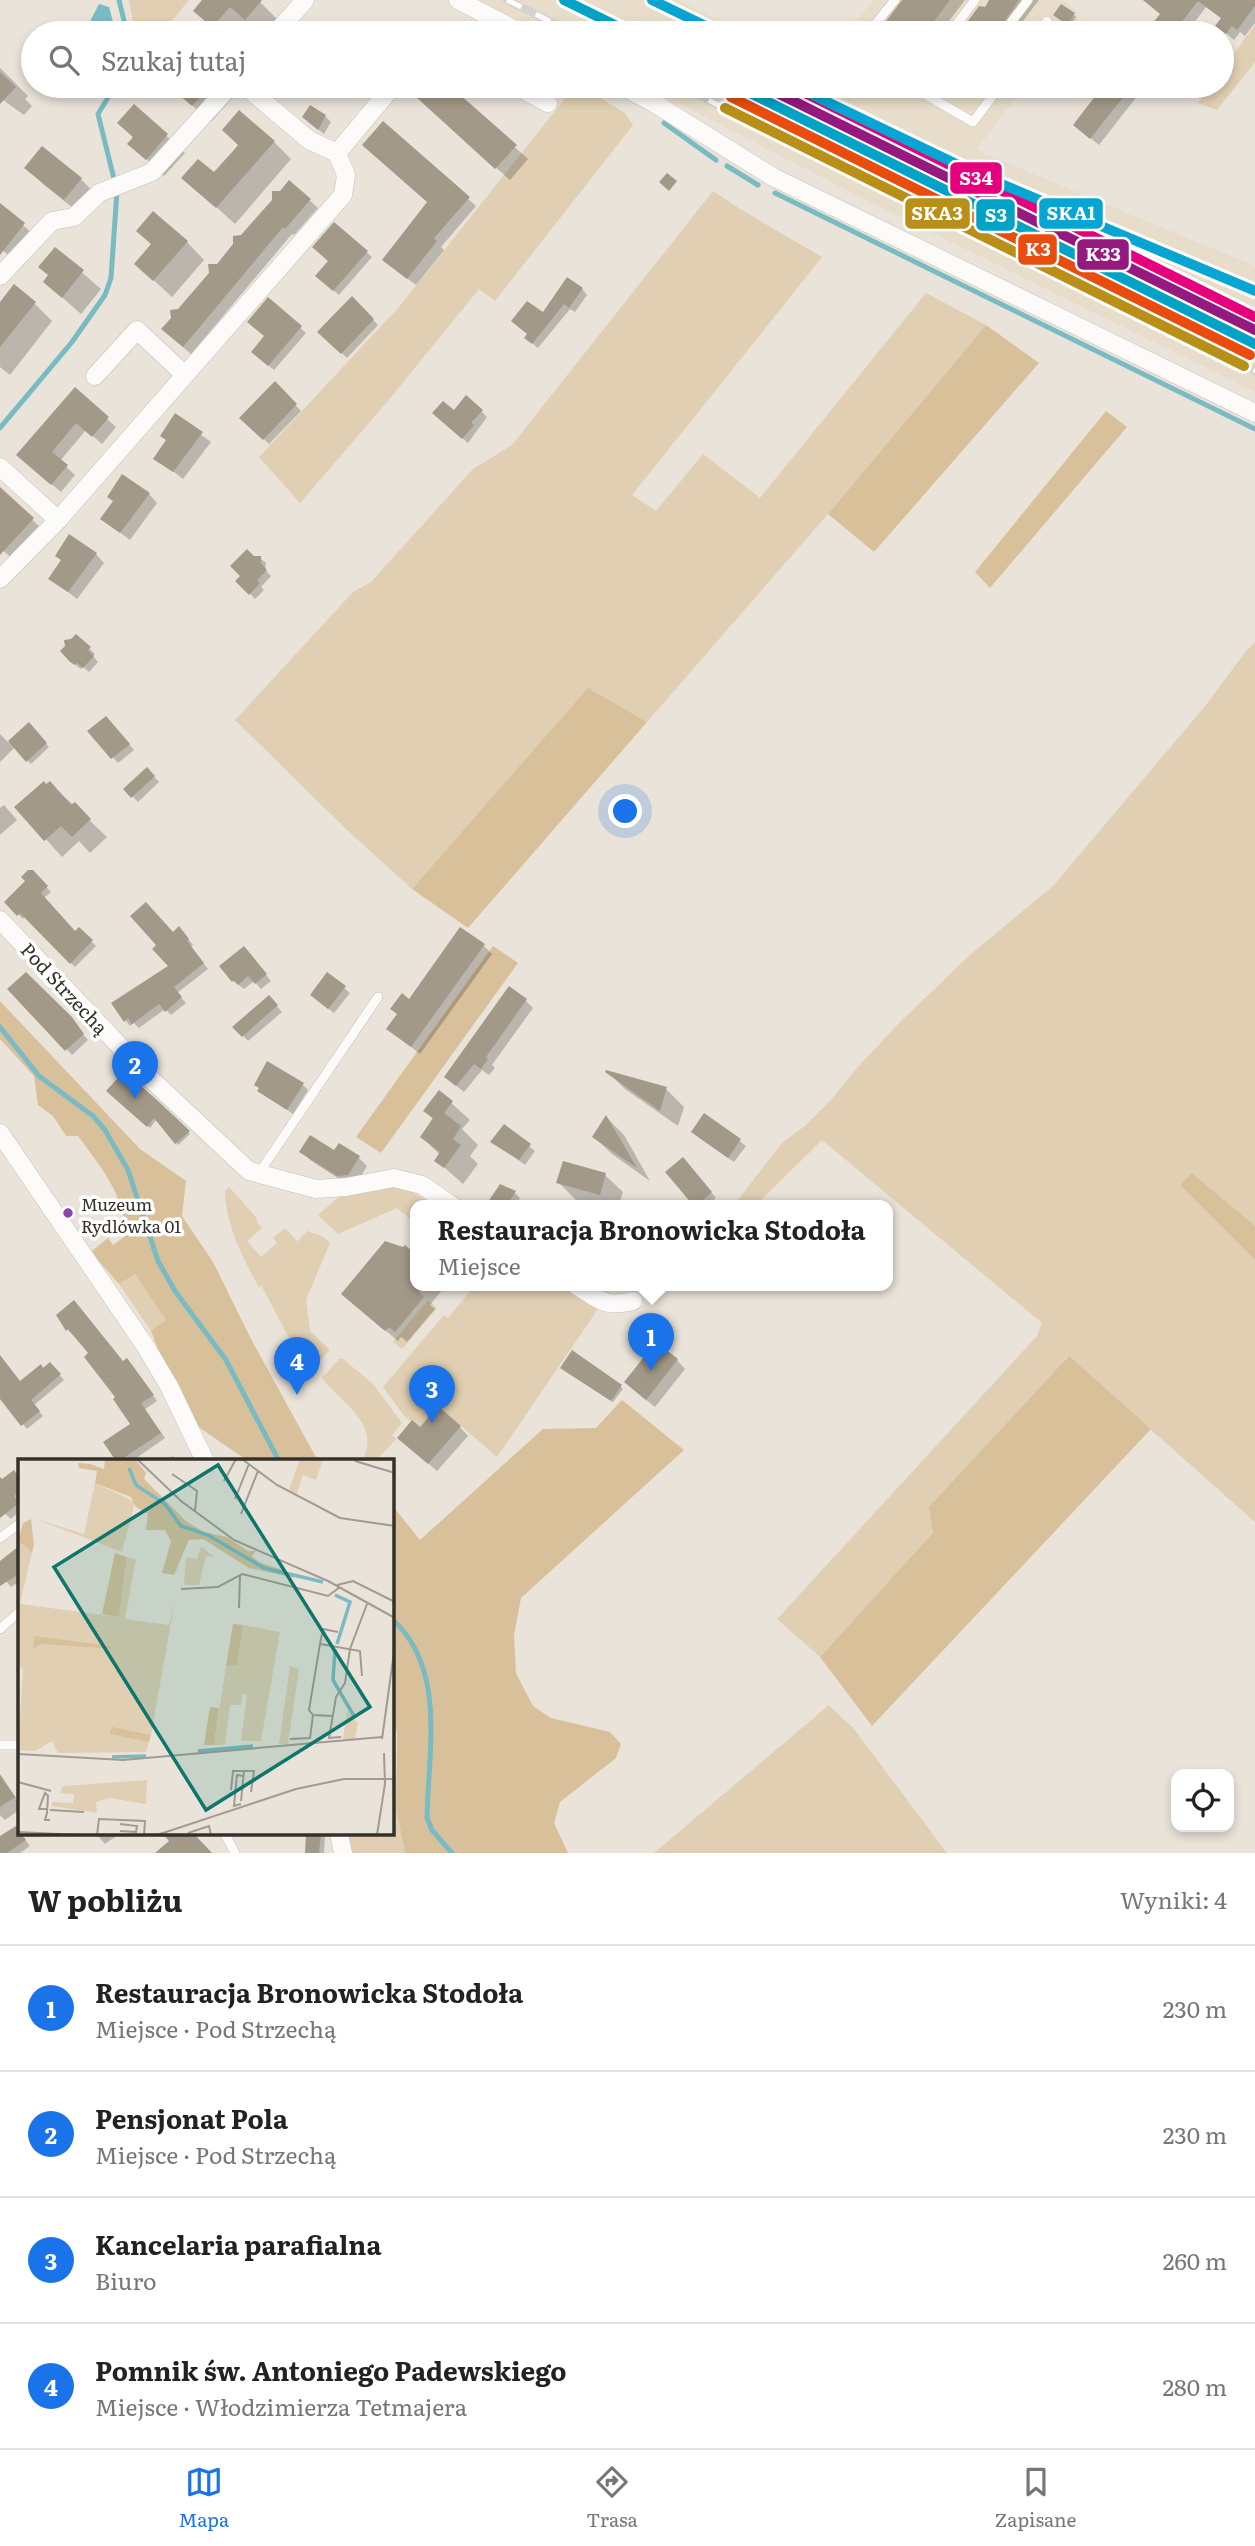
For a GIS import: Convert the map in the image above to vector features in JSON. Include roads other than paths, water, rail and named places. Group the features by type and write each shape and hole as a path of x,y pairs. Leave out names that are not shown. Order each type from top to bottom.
{"street":[{"path":"287,21 305,0"},
{"path":"458,0 498,21"},
{"path":"0,276 52,221 74,217 99,192 152,172 219,98"},
{"path":"0,579 58,520 343,195 346,174 337,153 309,140 259,98"},
{"path":"337,153 383,98"},
{"path":"539,98 548,103"},
{"path":"645,98 773,177 1255,413"},
{"path":"95,376 137,330 185,375"},
{"path":"0,467 58,520"},
{"name":"Pod Strzechą","path":"0,920 153,1082 249,1171 316,1188 346,1187 394,1178 422,1185 444,1200"},
{"path":"0,1133 146,1347 169,1386 204,1459"},
{"path":"585,1291 604,1303 614,1305 633,1301"}],"lane":[{"path":"878,21 895,0"},
{"path":"959,21 975,0"},
{"path":"1012,21 1028,0"},
{"path":"932,98 973,122 991,98"},
{"path":"259,1173 378,997"},
{"path":"0,1538 18,1525"},
{"path":"0,1629 18,1613"},
{"path":"0,1745 18,1745"},
{"path":"226,1836 235,1853"}],"water":[{"path":"99,4 109,7 113,21 90,21"}],"waterway":[{"path":"119,0 124,21"},
{"path":"0,428 72,342 105,295 111,278 117,191 98,114 108,98"},
{"path":"664,123 716,160"},
{"path":"727,166 758,185"},
{"path":"775,193 1255,429"},
{"path":"0,1027 39,1076 93,1116 105,1130 128,1170 158,1261 175,1291 226,1360 278,1459"},
{"path":"394,1621 409,1639 421,1661 428,1686 431,1739 427,1818 432,1830 452,1853"}],"railway":[{"path":"507,0 550,21"},
{"path":"704,98 1255,371"}],"place":[{"name":"Pensjonat Pola","path":"135,1099"},
{"name":"Muzeum Rydlówka 01","path":"68,1213"},
{"name":"Restauracja Bronowicka Stodoła","path":"651,1371"},
{"name":"Pomnik św. Antoniego Padewskiego","path":"297,1395"},
{"name":"Kancelaria parafialna","path":"432,1423"}]}
